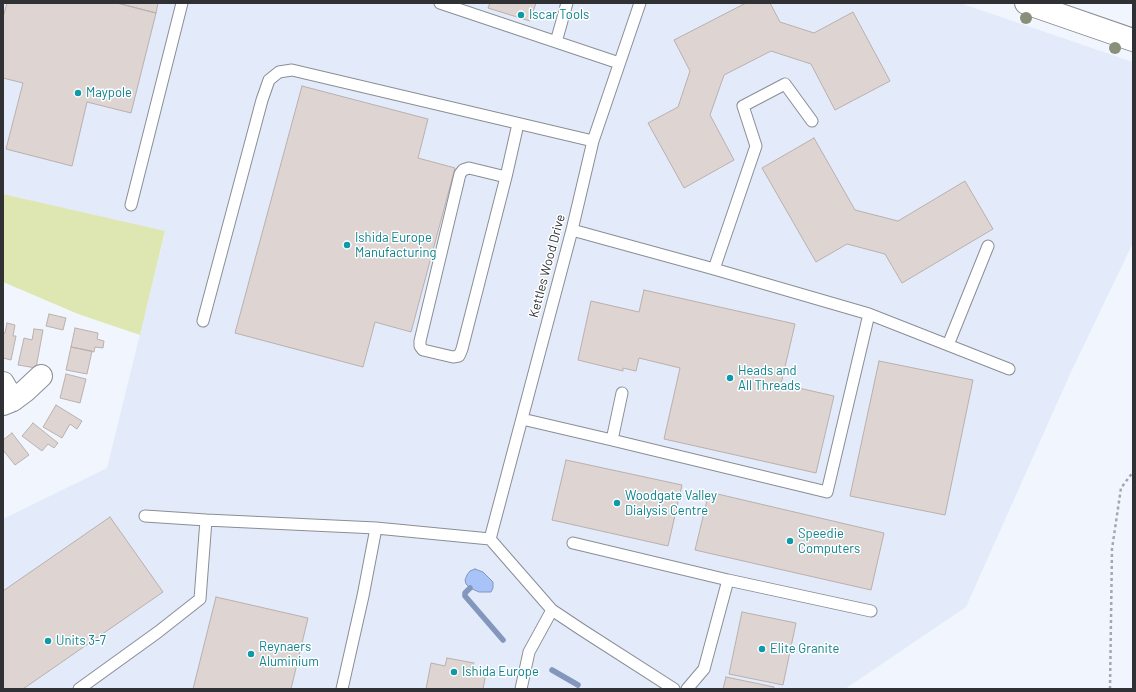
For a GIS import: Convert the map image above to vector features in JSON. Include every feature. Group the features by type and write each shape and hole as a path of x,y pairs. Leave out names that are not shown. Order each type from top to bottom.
{"street":[{"path":"1026,3 1133,40"},
{"path":"6,395 25,392 41,376"}],"lane":[{"path":"131,205 182,3"},
{"path":"440,3 619,63"},
{"path":"556,42 567,3"},
{"name":"Kettles Wood Drive","path":"490,539 572,230 593,141 640,3"},
{"path":"203,321 262,100 269,80 279,72 292,70 593,141"},
{"path":"714,269 756,146 743,106 785,84 812,121"},
{"path":"506,177 469,168 463,170 460,174 420,341 420,346 423,350 453,357 459,356 462,350 506,177 518,124"},
{"path":"572,230 869,314 1009,369"},
{"path":"948,345 988,246"},
{"path":"522,419 827,492 869,314"},
{"path":"612,440 622,393"},
{"path":"145,516 376,528 490,539 552,610 674,689"},
{"path":"79,689 158,632 200,599 206,520"},
{"path":"342,689 363,596 376,528"},
{"path":"573,543 728,580 871,611"},
{"path":"687,689 704,669 728,580"},
{"path":"521,689 529,652 552,610"}],"path":[{"path":"1110,689 1112,549 1121,488 1133,472"}],"shaded area":[{"path":"3,3 960,3 1133,62 1133,243 1071,372 966,607 845,689 3,689 3,519 107,468 165,232 3,194"}],"green space":[{"path":"3,194 165,231 140,335 78,314 3,282"}],"water":[{"path":"475,569 483,572 493,582 491,592 479,592 470,588 466,584 465,580 467,575 470,571"}],"building":[{"name":"Maypole","path":"7,3 117,3 156,13 131,113 87,102 72,166 6,149 23,83 3,78 3,17"},
{"path":"117,3 158,3 156,13"},
{"name":"Iscar Tools","path":"490,3 536,3 530,21 488,8"},
{"path":"746,3 770,3 780,22 814,33 853,12 890,81 835,110 811,64 771,51 724,75 710,115 734,160 684,188 648,123 678,107 690,71 674,40"},
{"name":"Ishida Europe Manufacturing","path":"302,86 428,119 418,158 455,168 411,332 375,322 363,367 235,333"},
{"path":"814,138 855,210 898,221 965,181 993,229 902,283 885,254 847,244 816,262 762,168"},
{"name":"Heads and All Threads","path":"644,290 795,324 781,384 834,396 816,473 664,439 680,368 639,358 636,371 623,368 623,371 578,360 591,301 639,312"},
{"path":"49,314 66,318 63,330 46,326"},
{"path":"7,323 15,325 13,336 16,336 11,360 3,358 3,333 5,333"},
{"path":"75,328 98,333 97,339 104,341 103,348 95,347 94,352 71,347"},
{"path":"34,329 43,330 36,368 18,365 24,338 32,340"},
{"path":"71,347 92,351 87,374 66,370"},
{"path":"879,361 973,380 945,515 850,496"},
{"path":"66,374 86,379 80,403 60,398"},
{"path":"56,405 82,421 77,429 70,424 62,438 43,427"},
{"path":"33,423 58,443 54,448 48,444 42,451 22,436"},
{"path":"12,433 29,455 15,465 3,450 3,440"},
{"name":"Woodgate Valley Dialysis Centre","path":"566,460 682,485 668,546 552,520"},
{"name":"Speedie Computers","path":"709,492 884,533 871,590 695,550"},
{"name":"Units 3-7","path":"110,517 163,592 23,689 3,689 3,591"},
{"name":"Reynaers Aluminium","path":"216,597 308,618 291,689 193,689"},
{"name":"Elite Granite","path":"742,612 796,623 783,685 729,674"},
{"name":"Ishida Europe","path":"447,658 474,663 472,671 486,673 483,689 426,689 431,663 445,666"},
{"path":"726,677 774,687 774,689 723,689"}],"waterway":[{"path":"470,588 465,593 465,596 503,640"},
{"path":"552,670 578,685"}],"place":[{"name":"Iscar Tools","path":"521,15"},
{"name":"Maypole","path":"78,93"},
{"name":"Ishida Europe Manufacturing","path":"347,245"},
{"name":"Heads and All Threads","path":"730,378"},
{"name":"Woodgate Valley Dialysis Centre","path":"617,503"},
{"name":"Speedie Computers","path":"790,541"},
{"name":"Units 3-7","path":"48,641"},
{"name":"Elite Granite","path":"762,649"},
{"name":"Reynaers Aluminium","path":"251,654"},
{"name":"Ishida Europe","path":"454,672"}]}
